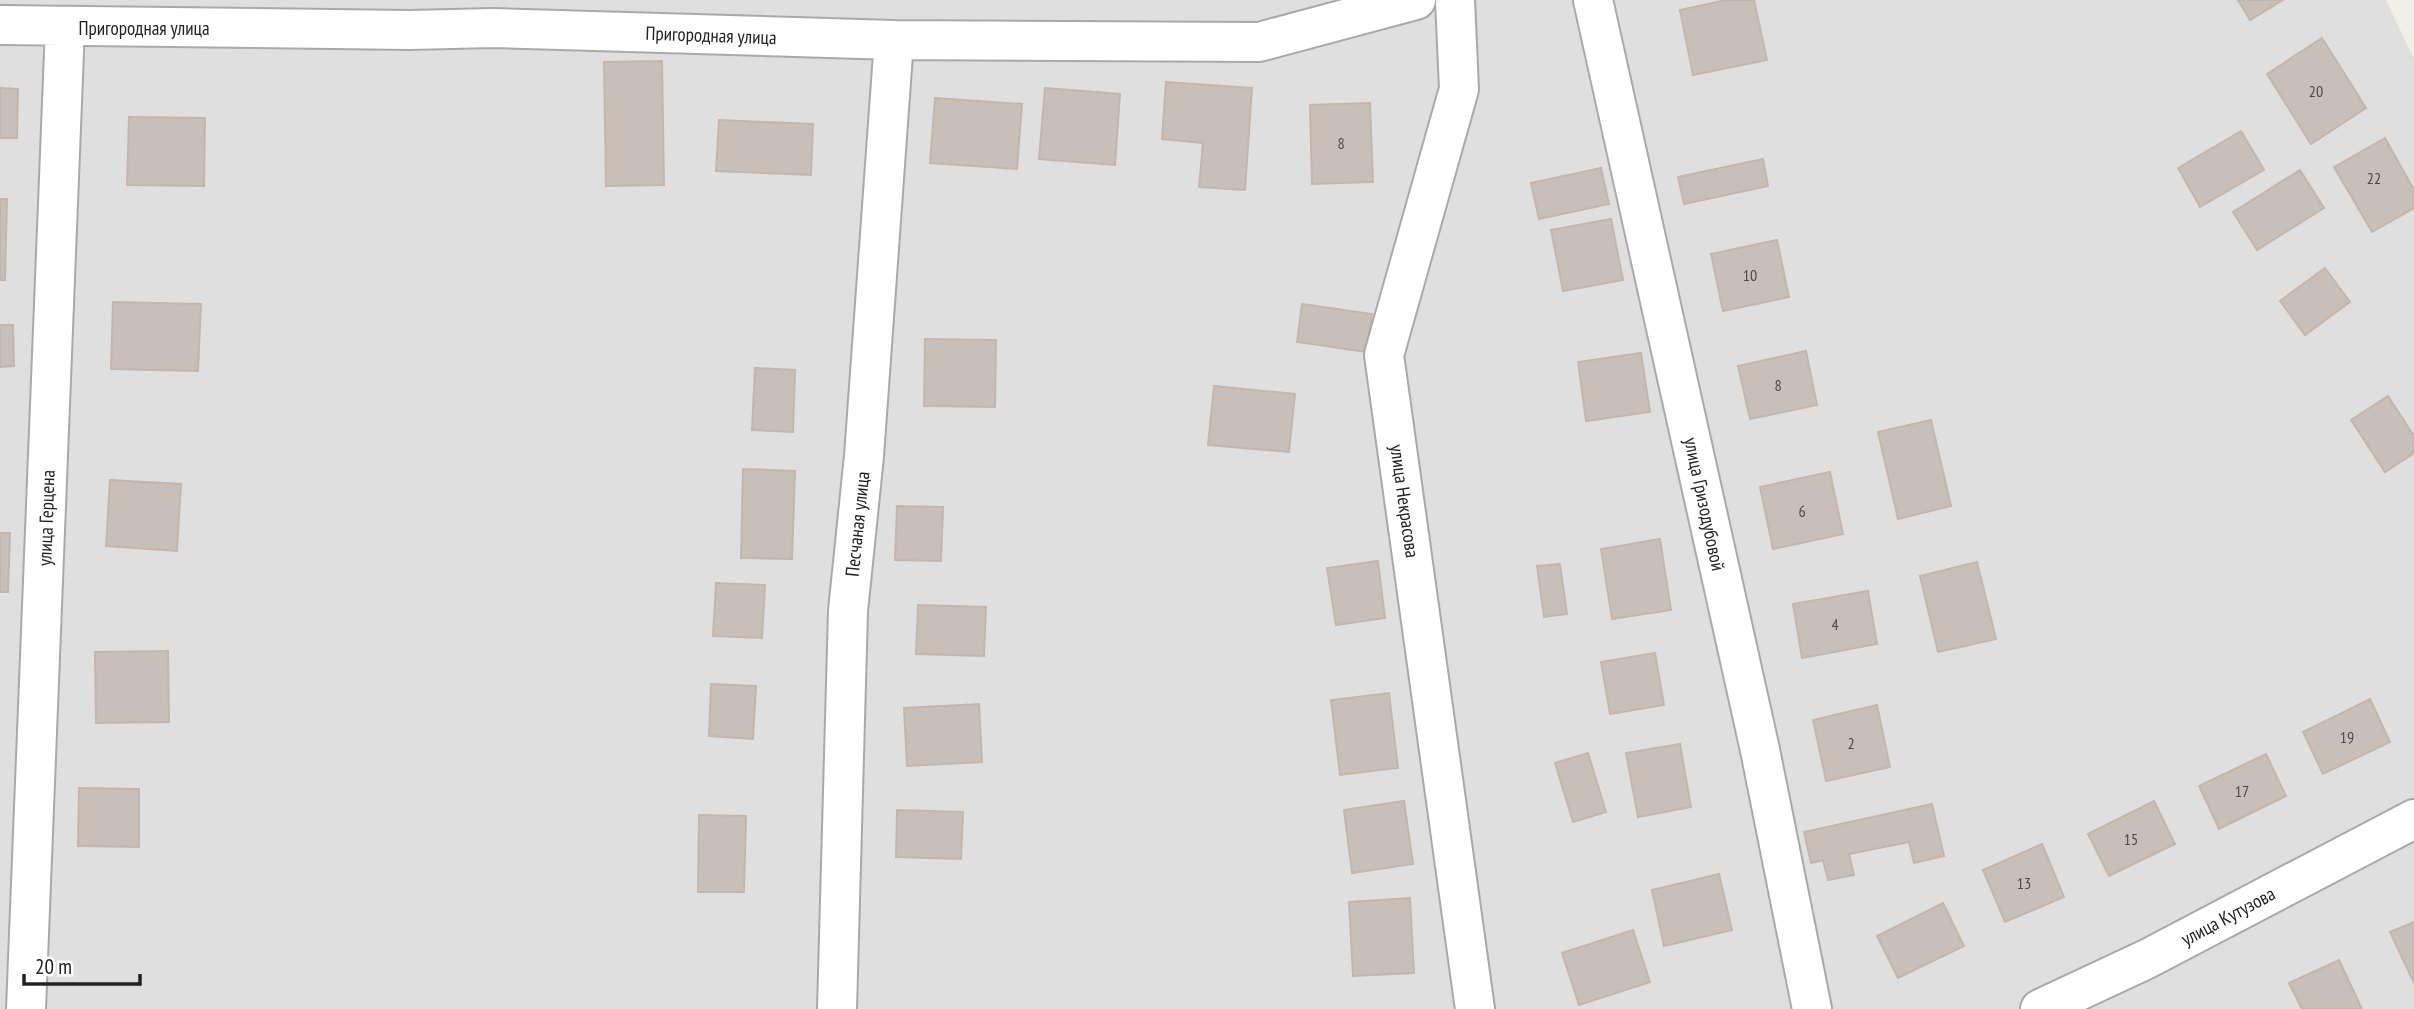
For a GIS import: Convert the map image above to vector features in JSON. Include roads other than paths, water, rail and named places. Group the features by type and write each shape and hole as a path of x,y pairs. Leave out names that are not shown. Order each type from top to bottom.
{"street":[{"name":"Пригородная улица","path":"0,25 396,30 494,28 894,40 1259,41 1416,0"},
{"name":"улица Некрасова","path":"1455,0 1459,89 1384,355 1475,1009"},
{"name":"улица Гризодубовой","path":"1593,0 1759,750 1812,1009"},
{"name":"улица Герцена","path":"26,1009 65,27"},
{"name":"Песчаная улица","path":"837,1009 848,611 864,456 894,40"},
{"name":"улица Кутузова","path":"2040,1009 2147,959 2414,818"}]}
